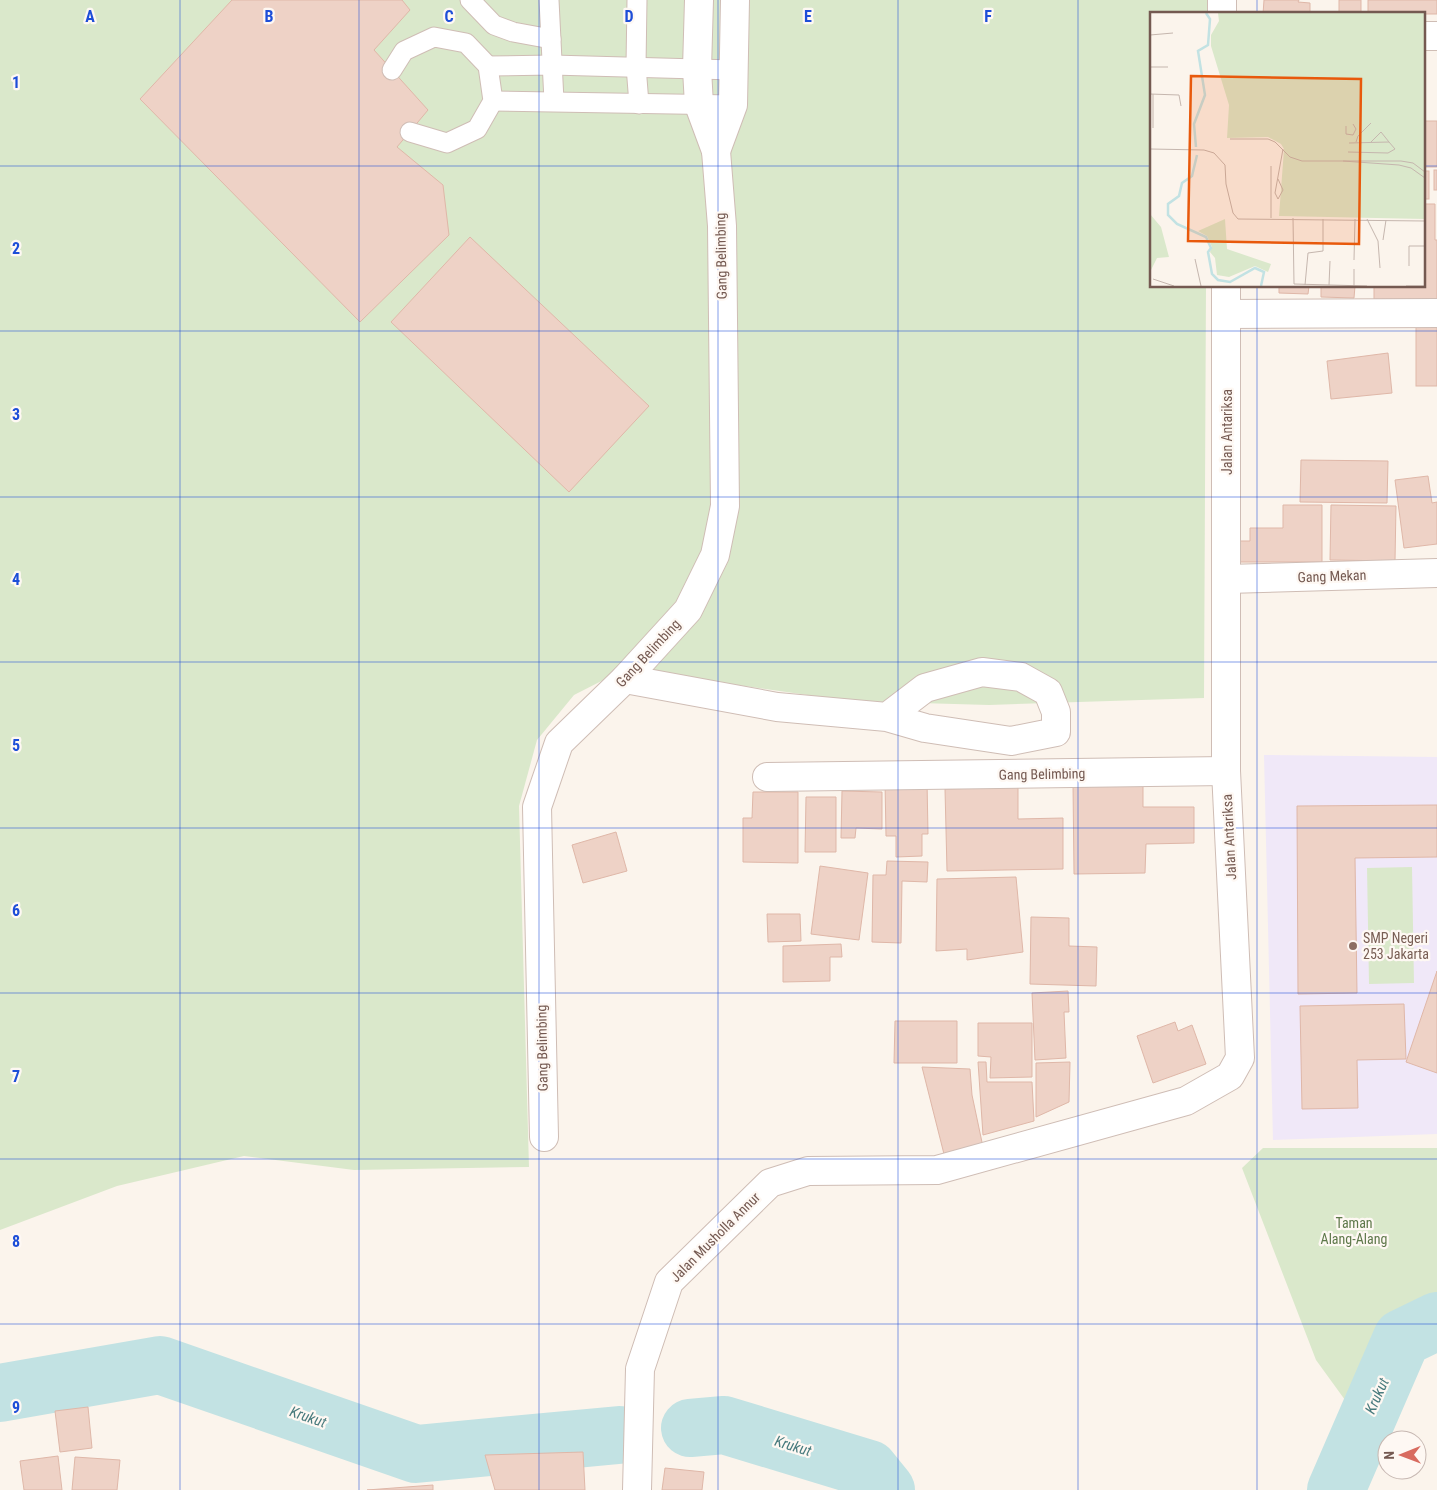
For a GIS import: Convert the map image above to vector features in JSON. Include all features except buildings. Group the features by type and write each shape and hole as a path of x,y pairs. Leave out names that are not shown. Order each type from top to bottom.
{"street":[{"name":"Gang Belimbing","path":"544,1138 538,807 559,743 625,679 688,610 715,555 725,506 722,226 716,151 699,105 697,69 699,0"},
{"name":"Gang Belimbing","path":"716,151 733,105 735,0"},
{"path":"1424,36 1437,36"},
{"name":"Jalan Antariksa","path":"937,1170 1186,1101 1230,1076 1240,1058 1226,771 1226,288"},
{"path":"1227,314 1437,314"},
{"name":"Gang Mekan","path":"1227,579 1437,573"},
{"path":"625,679 777,707 887,717 925,728 1011,741 1056,732 1056,712 1048,692 1021,677 982,672 924,688 887,717"},
{"name":"Gang Belimbing","path":"768,777 1226,771"},
{"name":"Jalan Musholla Annur","path":"637,1490 640,1368 669,1282 770,1182 808,1171 937,1170"}],"lane":[{"path":"470,0 494,25 513,32 551,39"},
{"path":"549,0 554,102"},
{"path":"637,0 636,66 639,104"},
{"path":"392,70 404,51 434,37 466,43 488,66 493,101 477,130 447,143 410,132"},
{"path":"488,66 636,66 734,70"},
{"path":"493,101 733,105"}],"shaded area":[{"name":"SMP Negeri 253 Jakarta","path":"1264,755 1437,757 1437,1134 1273,1140"}],"green space":[{"path":"0,0 1207,0 1207,12 1150,12 1150,288 1206,288 1204,698 989,705 850,701 625,669 574,695 537,740 519,806 529,1167 354,1170 244,1156 117,1186 0,1230"},
{"path":"1412,867 1414,983 1369,984 1367,868"},
{"name":"Taman Alang-Alang","path":"1263,1148 1437,1148 1437,1306 1390,1330 1353,1411 1316,1360 1242,1168"}],"waterway":[{"name":"Krukut","path":"1336,1490 1402,1338 1437,1321"},
{"name":"Krukut","path":"0,1393 160,1365 416,1454 619,1435"},
{"name":"Krukut","path":"690,1428 724,1425 869,1469 886,1490"}],"place":[{"name":"SMP Negeri 253 Jakarta","path":"1353,946"}]}
